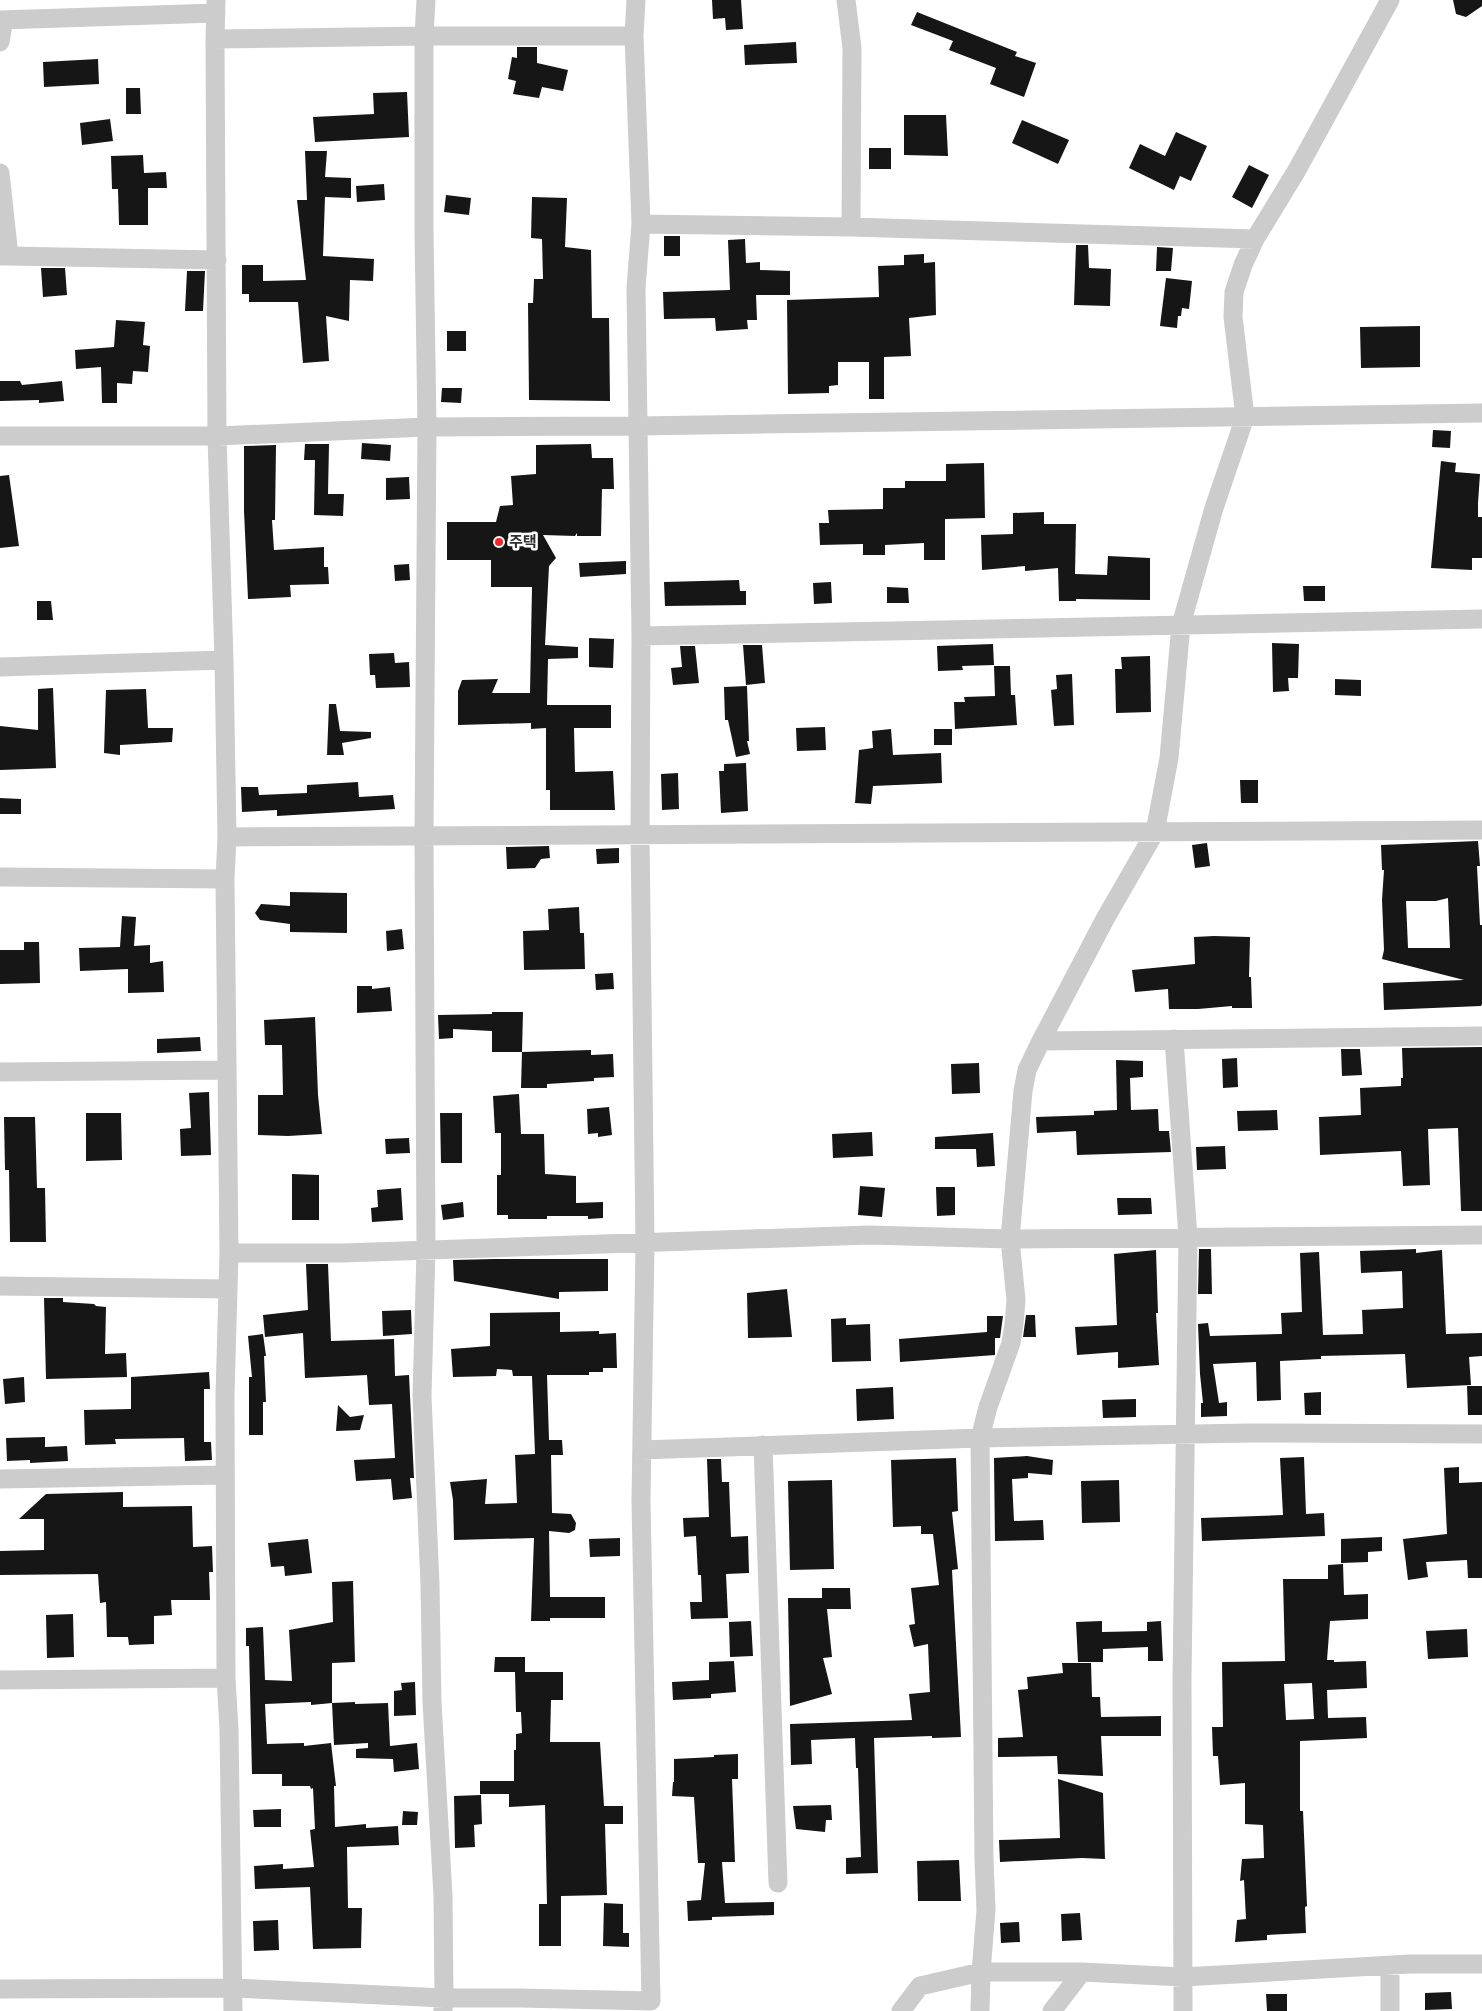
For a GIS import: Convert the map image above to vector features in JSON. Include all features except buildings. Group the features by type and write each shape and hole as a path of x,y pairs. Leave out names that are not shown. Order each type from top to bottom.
{"street":[{"path":"426,0 424,36 424,232 427,427 424,835 426,1250 422,1396 430,1585 432,1702 443,1896 443,2005"},
{"path":"0,1989 233,1988 443,2005 520,1998 651,2006 642,1647 645,1243 640,834 641,636 636,288 641,224 634,36 636,0"},
{"path":"846,0 852,48 851,227"},
{"path":"980,2011 986,1910 980,1438 988,1407 1011,1343 1014,1324 1016,1300 1010,1239 1023,1091 1027,1070 1105,919 1155,832 1169,758 1181,625 1208,526 1245,417 1233,317 1234,292 1242,265 1297,170 1390,0"},
{"path":"0,42 2,20 216,7 217,436 227,837 225,879 229,1253 225,1386 226,1678 230,1738 233,2011"},
{"path":"215,39 424,36 634,36"},
{"path":"0,173 4,256 217,260"},
{"path":"641,224 851,227 1256,239"},
{"path":"0,436 217,436 427,427 639,426 1482,413"},
{"path":"641,636 1482,619"},
{"path":"0,667 224,660"},
{"path":"227,837 1482,830"},
{"path":"0,877 225,879"},
{"path":"1041,1041 1482,1036"},
{"path":"1174,1039 1188,1238 1182,1679 1183,2011"},
{"path":"0,1072 227,1070"},
{"path":"229,1253 426,1250 868,1234 1010,1239 1482,1236"},
{"path":"0,1286 228,1289"},
{"path":"642,1450 980,1438 1186,1434 1482,1434"},
{"path":"763,1445 778,1883"},
{"path":"0,1479 225,1475"},
{"path":"0,1680 226,1678"},
{"path":"901,2011 920,1986 981,1972 1082,1972 1183,1977 1390,1965 1482,1964"},
{"path":"1390,1965 1390,2011"},
{"path":"1052,2011 1082,1972"}],"place":[{"name":"주택","path":"499,542"}]}
